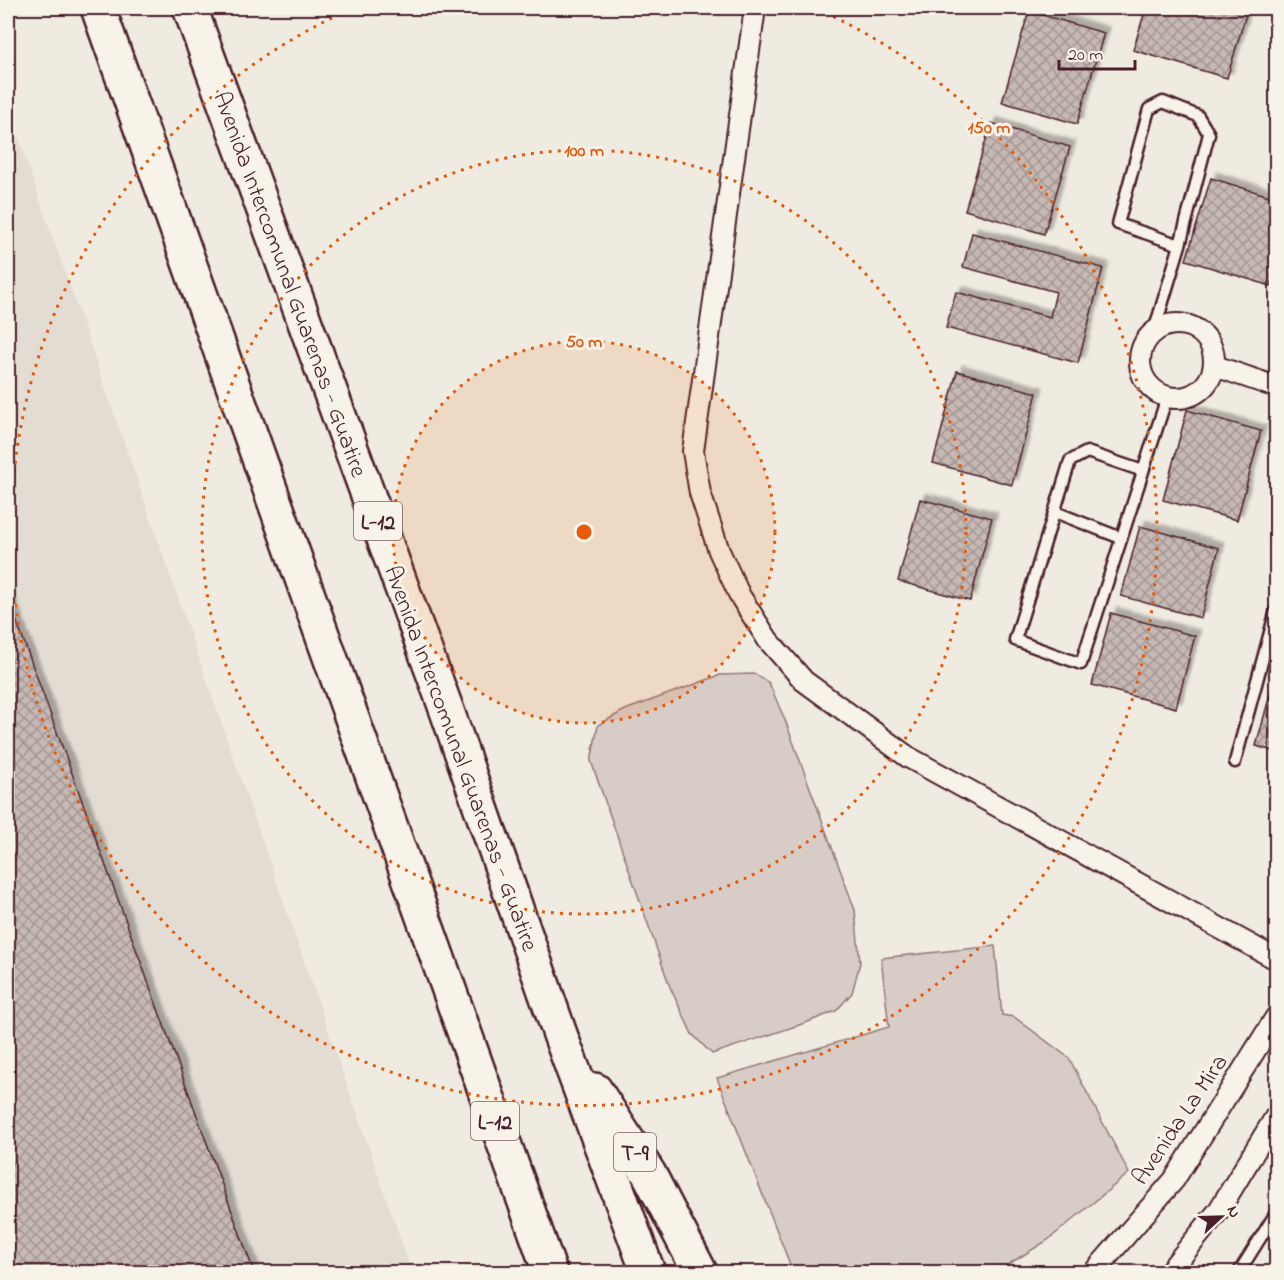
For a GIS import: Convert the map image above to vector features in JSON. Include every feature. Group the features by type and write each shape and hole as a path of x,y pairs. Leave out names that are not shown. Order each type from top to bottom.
{"highway":[{"name":"L-12","path":"98,8 550,1272"},
{"name":"Avenida Intercomunal Guarenas - Guatire","path":"190,8 447,711 561,1036 648,1272"},
{"name":"T-9","path":"561,1036 649,1174 700,1272"}],"street":[{"path":"754,8 693,452 700,493 719,551 740,596 768,640 804,681 908,757 1276,959"},
{"path":"1176,322 1197,328 1211,344 1215,366 1206,386 1188,397 1167,397 1148,386 1139,367 1142,345 1155,328 1176,322"},
{"path":"1215,366 1276,387"},
{"name":"Avenida La Mira","path":"1095,1272 1174,1180 1276,1017"},
{"path":"1169,1272 1219,1210 1276,1116"}],"lane":[{"path":"1155,328 1180,245 1209,134 1198,116 1163,102 1149,109 1118,224 1180,245"},
{"path":"1143,471 1087,452 1070,461 1015,640 1080,664 1143,471 1167,397"},
{"path":"1055,512 1121,538"},
{"path":"1235,762 1276,610"},
{"path":"1239,1272 1276,1213"}],"shaded area":[{"path":"8,108 412,1272 8,1272"},
{"path":"755,674 769,683 785,720 855,910 860,963 852,993 836,1011 712,1054 692,1034 670,987 591,761 598,725 625,710 720,675"},
{"path":"995,946 1002,1015 1014,1017 1069,1058 1129,1173 1048,1240 996,1272 793,1272 717,1078 889,1027 881,958"}],"building":[{"path":"1146,8 1248,8 1227,78 1133,50"},
{"path":"1029,11 1104,33 1077,124 1002,102"},
{"path":"991,123 1070,147 1044,234 965,210"},
{"path":"1211,178 1276,198 1276,267 1271,286 1186,260"},
{"path":"972,233 1103,268 1078,363 946,328 956,292 1050,317 1056,292 963,267"},
{"path":"957,371 1037,393 1012,485 933,463"},
{"path":"1187,410 1261,431 1237,520 1163,500"},
{"path":"920,499 992,518 970,601 898,581"},
{"path":"1140,526 1219,548 1201,618 1121,596"},
{"path":"8,598 254,1272 8,1272"},
{"path":"1111,613 1195,636 1176,708 1092,685"},
{"path":"1276,672 1276,752 1256,746"},
{"path":"1276,1250 1276,1272 1268,1272 1275,1253"}]}
